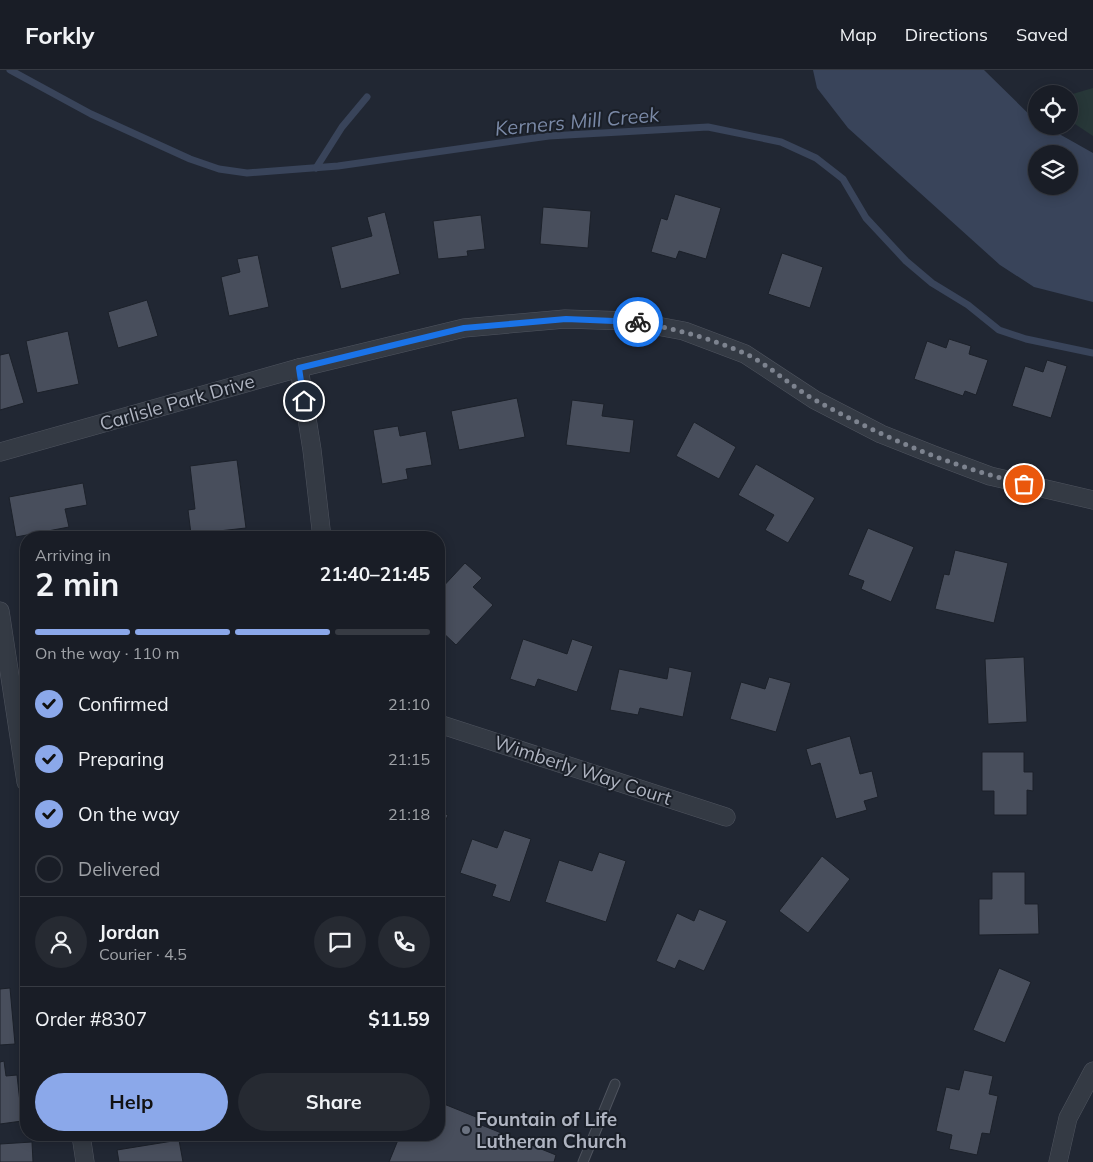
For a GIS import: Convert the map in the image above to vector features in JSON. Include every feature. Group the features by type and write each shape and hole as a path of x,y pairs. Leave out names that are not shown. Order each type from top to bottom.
{"street":[{"name":"Carlisle Park Drive","path":"0,452 299,368 464,328 566,319 630,321 684,331 745,354 815,400 881,434 934,455 990,476 1093,500"},
{"path":"299,368 312,450 321,531"},
{"path":"0,611 20,745"},
{"name":"Wimberly Way Court","path":"445,726 726,817"},
{"path":"1058,1162 1068,1118 1093,1071"},
{"path":"82,1141 85,1162"}],"lane":[{"path":"583,1162 615,1084"}],"shaded area":[{"path":"1093,88 1093,136 1078,126 1078,92"}],"water":[{"path":"813,70 984,70 1028,113 1028,135 1061,135 1093,153 1093,302 1034,287 1000,265 848,128 817,88"}],"building":[{"path":"675,194 721,208 706,259 679,251 676,259 651,252 661,218 667,220"},
{"path":"543,207 591,211 588,248 540,244"},
{"path":"385,212 400,274 341,289 331,247 372,236 367,217"},
{"path":"481,215 485,249 467,251 468,256 438,259 433,221"},
{"path":"782,253 823,267 810,308 768,294"},
{"path":"258,255 269,307 229,316 221,277 240,272 237,259"},
{"path":"147,300 158,336 118,348 108,312"},
{"path":"68,331 79,384 37,393 26,341"},
{"path":"949,339 971,346 969,354 988,360 976,395 965,391 963,396 914,379 927,341 946,348"},
{"path":"9,353 24,403 0,410 0,355"},
{"path":"1047,360 1067,366 1051,418 1012,406 1025,366 1043,372"},
{"path":"517,398 525,437 459,450 451,411"},
{"path":"572,400 604,404 602,416 634,420 630,453 566,445"},
{"path":"694,422 736,447 719,479 676,456"},
{"path":"398,426 400,436 426,431 432,465 406,469 408,479 382,484 373,430"},
{"path":"237,460 246,528 218,531 191,531 188,510 195,509 190,466"},
{"path":"756,464 815,498 788,543 765,530 774,515 738,495"},
{"path":"83,483 87,505 65,509 69,527 48,531 20,531 20,536 16,537 9,497"},
{"path":"868,528 914,547 891,602 861,589 864,581 848,575"},
{"path":"955,550 1008,563 994,623 935,609 944,574 949,575"},
{"path":"465,563 482,578 473,587 493,605 456,645 445,635 445,585"},
{"path":"523,639 567,654 572,639 593,646 577,692 538,679 535,687 510,679"},
{"path":"1024,657 1027,722 988,724 985,659"},
{"path":"669,667 692,672 683,717 640,708 638,715 610,710 619,669 667,679"},
{"path":"769,677 791,683 776,732 730,719 741,682 765,689"},
{"path":"850,736 860,774 872,771 878,797 864,801 867,810 836,819 820,763 811,766 806,749"},
{"path":"982,752 1024,752 1024,772 1033,772 1033,791 1027,790 1027,815 994,815 994,791 982,791"},
{"path":"504,830 531,839 510,902 492,896 496,885 460,873 472,839 497,848"},
{"path":"599,852 626,861 606,922 545,902 559,860 592,871"},
{"path":"822,856 850,879 808,933 779,911"},
{"path":"992,872 1025,872 1025,904 1038,904 1039,934 979,935 979,899 992,899"},
{"path":"699,909 727,921 704,971 679,960 675,969 656,961 677,913 694,921"},
{"path":"999,968 1031,982 1005,1043 973,1030"},
{"path":"10,988 15,1044 0,1045 0,989"},
{"path":"4,1061 6,1076 17,1075 20,1121 0,1124 0,1062"},
{"path":"964,1070 993,1076 989,1094 998,1096 990,1134 982,1133 977,1155 949,1149 952,1135 936,1131 946,1087 959,1090"},
{"name":"Fountain of Life Lutheran Church","path":"445,1104 481,1119 479,1124 556,1155 554,1162 389,1162 398,1141 445,1141"},
{"path":"179,1141 183,1162 119,1162 117,1150"},
{"path":"32,1142 33,1162 0,1162 0,1144"}],"waterway":[{"name":"Kerners Mill Creek","path":"10,70 91,114 190,159 219,169 247,173 338,166 549,136 708,127 781,142 816,158 843,179 866,218 906,261 932,283 968,305 999,330 1026,339 1093,353"},
{"path":"316,168 342,127 367,97"}],"way so far":[{"path":"638,322 684,331 745,354 815,400 881,434 990,476 1024,484"}],"place":[{"name":"Fountain of Life Lutheran Church","path":"466,1130"}],"route":[{"path":"304,401 299,368 464,328 566,319 638,322"}]}
